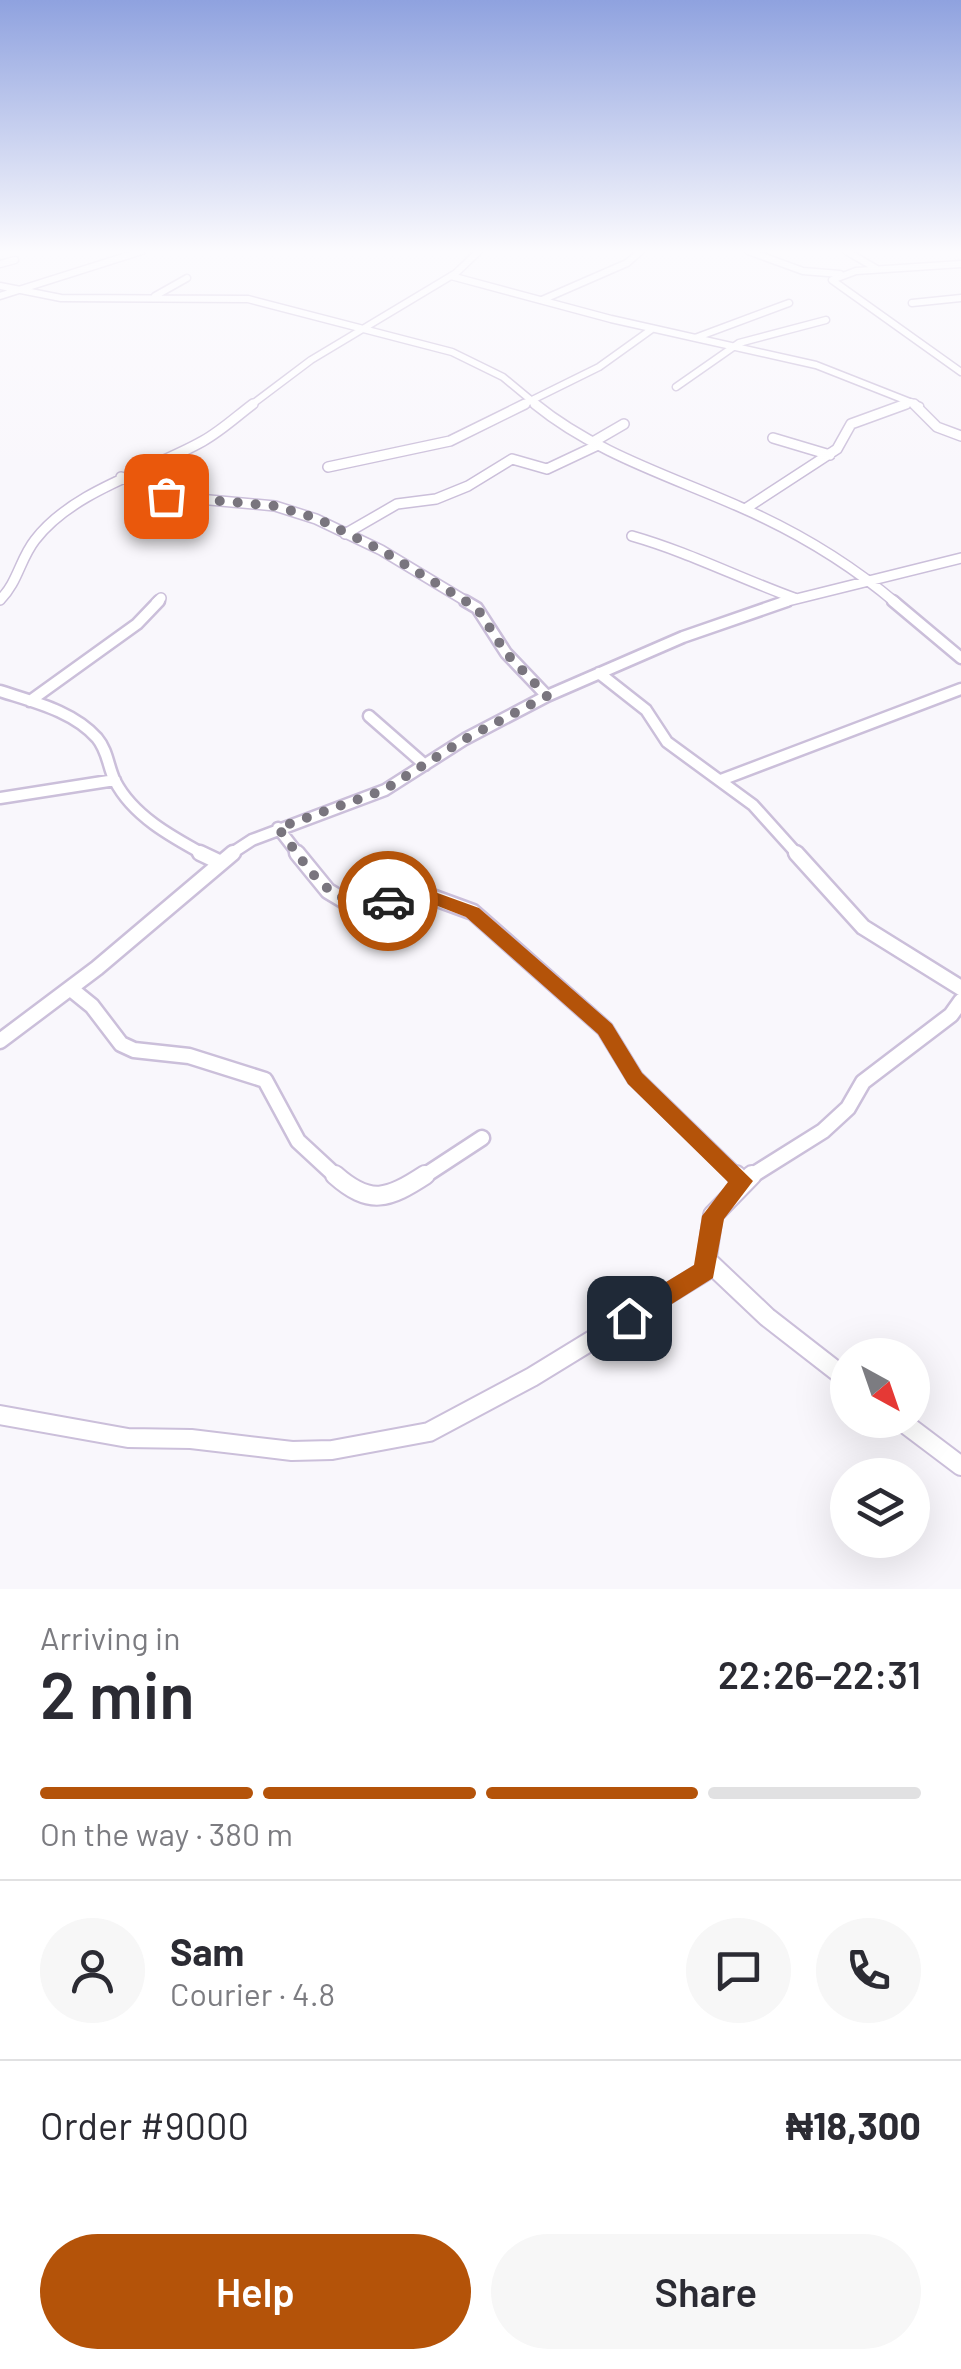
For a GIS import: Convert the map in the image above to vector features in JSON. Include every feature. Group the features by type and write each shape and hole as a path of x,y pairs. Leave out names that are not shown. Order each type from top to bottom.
{"street":[{"path":"347,325 452,352 492,370 595,444 644,469 745,509 870,579 961,658"},
{"path":"0,600 15,585 44,530 121,477 197,446 311,360 373,325"},
{"path":"637,325 816,364 911,402 930,413 937,427 961,436"},
{"path":"694,338 729,325"},
{"path":"676,386 698,367 740,343 798,325"},
{"path":"895,325 961,372"},
{"path":"328,467 450,441 505,410 535,400 599,367 652,329"},
{"path":"745,509 774,486 830,455 843,443 851,424 911,402"},
{"path":"344,534 397,504 436,499 468,486 512,459 548,468 624,424"},
{"path":"773,438 830,455"},
{"path":"121,477 166,496 275,506 316,518 381,550 477,608 506,653 547,696"},
{"path":"632,536 689,552 729,574 794,598"},
{"path":"0,1041 71,988 218,862 278,828 361,800 547,696 598,672 794,598 961,558"},
{"path":"30,701 138,624 160,598"},
{"path":"598,672 646,710 667,742 721,780 786,837 863,927 961,988"},
{"path":"721,780 961,689"},
{"path":"0,691 58,709 97,738 115,780 136,809 218,862"},
{"path":"369,716 425,765"},
{"path":"0,798 115,780"},
{"path":"278,828 328,891 343,900 365,905 432,897 472,912 605,1029 635,1078 742,1181"},
{"path":"71,988 92,1006 122,1044 134,1050 189,1056 264,1080 298,1140 355,1193 384,1196 402,1190 482,1138"},
{"path":"0,1415 128,1438 191,1438 292,1451 332,1450 429,1432 468,1414 694,1279 710,1263 713,1216 742,1181 823,1131 848,1108 863,1082 951,1015 961,1001"},
{"path":"710,1263 768,1317 830,1366"},
{"path":"924,1438 961,1466"}],"way so far":[{"path":"166,496 275,506 316,518 381,550 477,608 506,653 547,696 465,739 384,790 278,828 328,891 354,904 388,901"}],"route":[{"path":"388,901 432,897 472,912 605,1029 635,1078 742,1181 713,1216 710,1263 705,1271 629,1318"}]}
